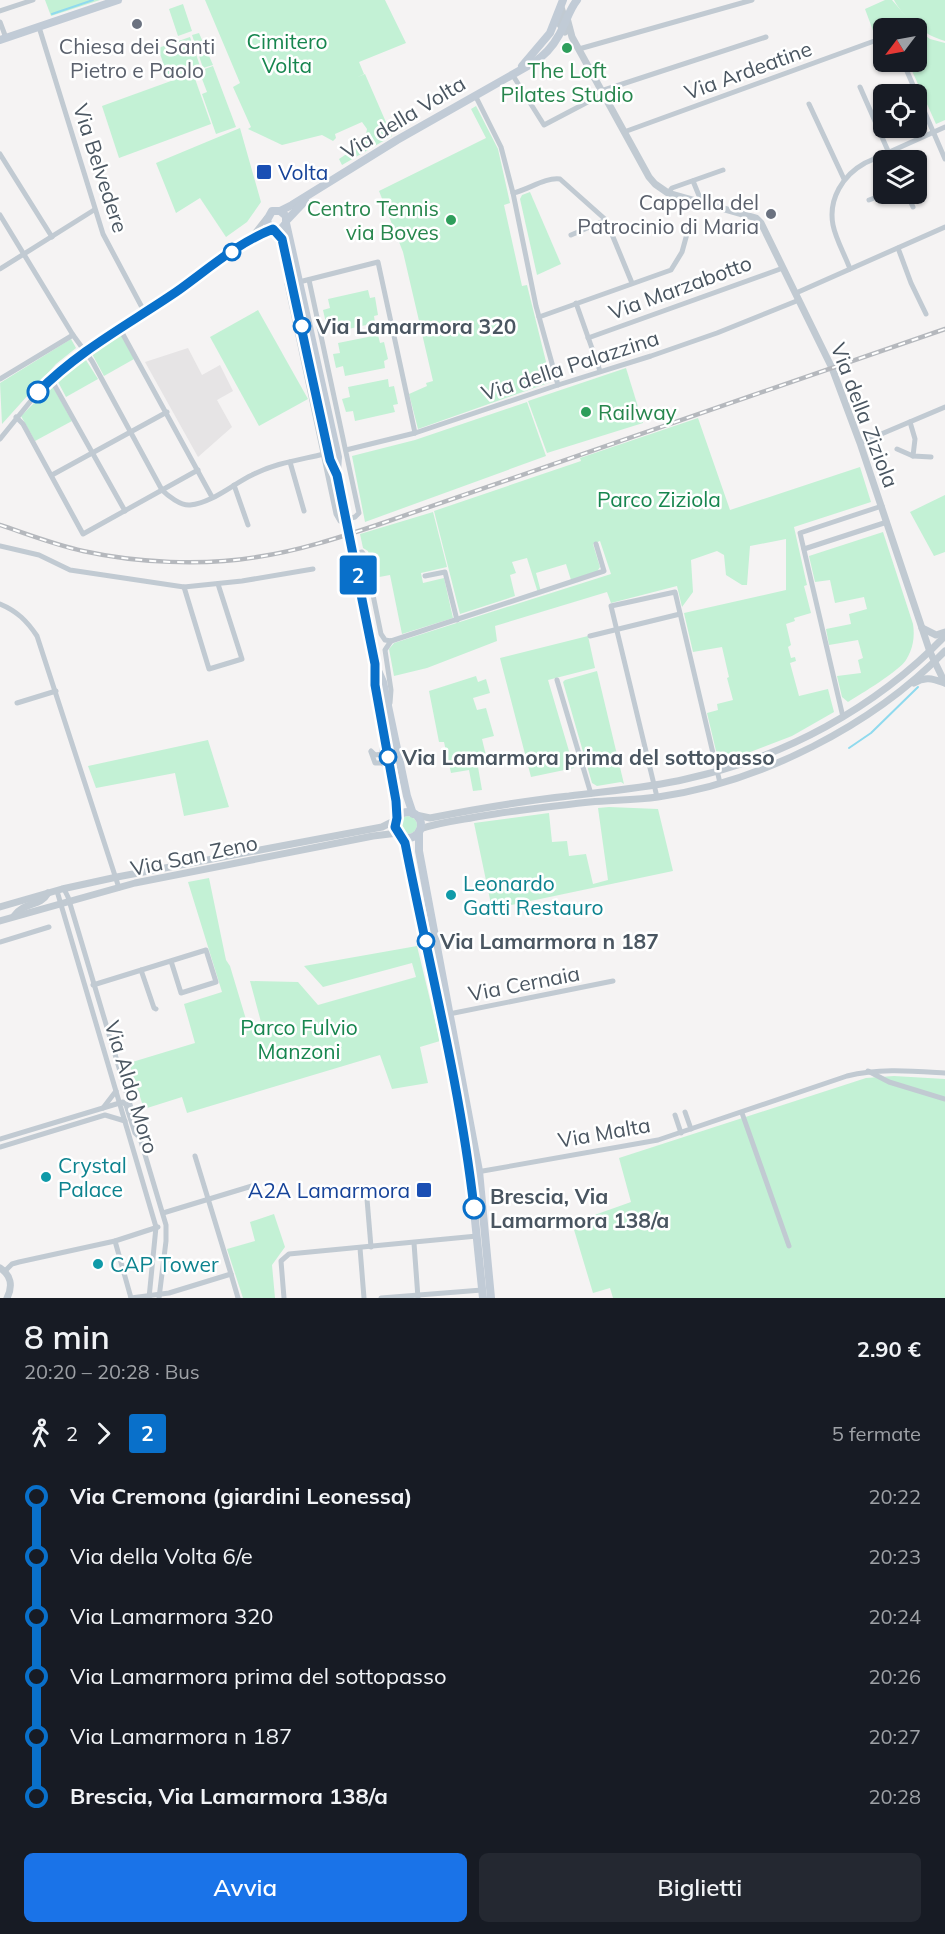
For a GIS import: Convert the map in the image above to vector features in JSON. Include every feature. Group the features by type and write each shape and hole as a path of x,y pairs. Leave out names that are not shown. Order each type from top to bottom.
{"main road":[{"path":"3,39 118,0"},
{"name":"Via della Volta","path":"274,229 281,229 284,217 310,195 397,140 542,56 552,46 577,0"},
{"name":"Via della Volta","path":"514,73 550,33 562,4"},
{"name":"Via della Volta","path":"267,217 272,211 284,217"},
{"path":"267,217 268,225 284,242 296,282"},
{"path":"284,217 296,282 338,457 337,475 375,664 375,685 390,770 395,827 405,843 446,1015 479,1171 491,1298"},
{"path":"375,664 383,682 407,796 420,820 418,844 469,1173 483,1294"},
{"path":"396,819 404,813 415,814"},
{"path":"400,835 412,837 419,831"}],"street":[{"path":"0,11 33,0"},
{"path":"579,49 752,0"},
{"path":"562,4 563,13 559,23 562,29 572,36"},
{"path":"567,18 572,36"},
{"path":"0,22 3,39"},
{"name":"Via Belvedere","path":"39,27 94,210 107,243 145,313"},
{"name":"Via della Ziziola","path":"572,36 649,177 655,184 668,194 756,218 783,267 832,368 860,442 930,652 945,683"},
{"path":"514,73 544,125 602,92 766,37"},
{"name":"Via Ardeatine","path":"624,132 873,41"},
{"path":"907,72 945,159"},
{"path":"860,87 888,150"},
{"path":"475,95 501,147 539,317 558,385"},
{"path":"809,104 844,179"},
{"path":"893,150 945,127"},
{"path":"0,154 52,237"},
{"path":"850,269 836,234 832,215 837,192 844,179 857,167 873,160"},
{"path":"668,194 672,188 723,170"},
{"path":"513,193 524,191 553,178 560,178 606,220 632,283"},
{"path":"693,181 702,203"},
{"path":"869,200 873,198"},
{"path":"0,269 94,210"},
{"path":"0,215 85,351 162,490 185,505 191,505 212,497 272,466 324,454"},
{"name":"Via della Volta","path":"0,439 2,429 51,379 85,351 188,284 249,239 267,217"},
{"path":"571,235 606,220"},
{"path":"539,317 671,270 682,252 690,223"},
{"name":"Via della Palazzina","path":"346,450 415,433 717,333 798,297 850,269 945,227"},
{"name":"Via della Volta","path":"249,239 274,229"},
{"path":"898,248 926,314"},
{"path":"309,280 359,513 356,517 340,521 336,514 287,285 378,262 415,433"},
{"name":"Via Marzabotto","path":"588,338 783,267"},
{"name":"Via Marzabotto","path":"576,303 600,372"},
{"path":"120,329 212,497"},
{"path":"0,379 73,335"},
{"path":"51,379 125,511"},
{"path":"860,442 945,407"},
{"path":"52,475 166,412"},
{"path":"16,417 24,424 84,534 198,470"},
{"path":"910,422 915,439 913,456"},
{"path":"897,449 913,456 932,457"},
{"path":"290,462 304,511"},
{"path":"234,485 248,525"},
{"path":"848,727 843,717 800,533 882,506"},
{"path":"804,549 887,522"},
{"path":"345,556 362,552 365,556 381,634 385,640 391,641 604,571 596,544"},
{"path":"0,546 39,555 70,570 184,587 313,569"},
{"path":"425,576 445,572 457,620"},
{"path":"184,587 209,669 242,659 218,584"},
{"path":"657,797 611,606 675,592 720,783"},
{"path":"0,604 13,609 27,620 38,636 119,888"},
{"path":"590,636 680,614"},
{"path":"922,628 936,635 945,632"},
{"path":"415,814 429,818 523,801 685,780 717,771 781,749 843,717 872,699 930,652 945,636"},
{"path":"389,708 391,690 385,650 391,641"},
{"path":"419,831 442,823 524,809 657,797 720,783 785,760 848,727 889,698 945,651"},
{"path":"889,698 899,695 922,678 933,678 945,683"},
{"path":"557,680 592,802"},
{"path":"16,704 56,691"},
{"path":"383,733 382,754 375,756 371,751 372,759 375,763 387,766 390,770"},
{"name":"Via San Zeno","path":"0,907 117,877 382,827 396,819"},
{"name":"Via San Zeno","path":"0,921 119,888 373,836 400,835"},
{"name":"Via Aldo Moro","path":"60,890 68,901 126,1107 140,1138 166,1224 159,1296"},
{"name":"Via Aldo Moro","path":"60,890 59,903 119,1103 126,1107"},
{"path":"14,916 20,908 43,900 48,893"},
{"path":"0,942 49,927"},
{"path":"93,985 206,950 216,982 181,993 171,961"},
{"name":"Via Aldo Moro","path":"141,970 150,1002 156,1009"},
{"name":"Via Cernaia","path":"446,1015 613,981"},
{"path":"868,1071 889,1082 945,1099"},
{"name":"Via Malta","path":"469,1173 645,1143 868,1071 945,1073"},
{"path":"103,1108 116,1091"},
{"path":"0,1138 119,1103"},
{"path":"0,1147 126,1107"},
{"name":"Via Aldo Moro","path":"126,1107 125,1121 156,1227 149,1297"},
{"path":"685,1112 691,1129"},
{"path":"742,1113 789,1246"},
{"path":"105,1115 125,1121"},
{"path":"675,1115 681,1132"},
{"path":"195,1156 238,1298"},
{"path":"163,1214 252,1186"},
{"path":"366,1187 371,1247"},
{"path":"7,1298 11,1284 3,1270 12,1264 114,1241 166,1224"},
{"path":"284,1298 281,1262 288,1254 477,1236"},
{"path":"114,1241 131,1298 159,1296 231,1274"},
{"path":"414,1243 418,1297"},
{"path":"360,1248 364,1298"},
{"path":"381,1298 483,1294"}],"shaded area":[{"path":"188,348 202,375 220,365 233,391 217,400 232,427 198,457 145,362"}],"green space":[{"path":"45,0 100,0 51,16"},
{"name":"Cimitero Volta","path":"205,0 385,0 406,43 359,62 364,74 358,77 365,74 392,136 342,165 339,159 369,139 366,134 367,129 362,122 335,134 336,138 333,141 322,135 282,145 248,129 251,127 233,87 240,83"},
{"path":"885,0 892,0 907,18 873,18 873,31 865,9"},
{"path":"894,0 945,0 945,41 927,33 927,18 908,18"},
{"path":"183,4 192,31 178,36 169,9"},
{"path":"199,33 213,65 203,68 192,35"},
{"path":"190,37 201,69 169,80 158,48"},
{"path":"927,37 945,43 945,120 936,124 927,104 927,84 918,84 913,72 927,72"},
{"path":"213,66 236,127 216,134 202,94 207,92 199,71"},
{"path":"193,73 211,124 119,158 102,106"},
{"path":"476,106 498,149 510,203 504,205 522,286 527,285 551,382 418,429 409,394 433,381 403,252 379,191 486,138 471,109"},
{"path":"240,128 261,202 247,222 226,237 200,198 176,213 156,163"},
{"path":"530,192 561,264 537,275 520,199 522,195"},
{"path":"368,290 370,298 375,297 378,315 374,316 375,323 335,332 333,322 326,323 323,310 330,308 328,299"},
{"path":"258,310 308,399 259,426 210,337"},
{"path":"120,333 134,359 104,376 91,352"},
{"path":"378,335 380,343 384,342 388,359 384,361 385,368 345,376 343,366 336,368 333,354 340,353 338,343"},
{"path":"71,339 76,348 56,364 2,424 0,383"},
{"path":"84,357 98,379 66,397 57,380"},
{"name":"Railway","path":"626,368 643,423 547,453 528,401"},
{"path":"388,379 389,387 394,386 398,404 393,405 395,412 355,421 353,411 346,412 342,399 350,397 348,387"},
{"path":"52,385 72,421 35,441 21,416"},
{"path":"527,402 546,456 365,522 352,456 415,440"},
{"name":"Parco Ziziola","path":"698,418 730,510 860,467 871,502 794,527 811,613 794,618 795,621 786,624 791,645 788,647 791,658 795,657 796,661 790,663 799,696 828,689 834,712 792,736 724,762 717,755 707,713 718,710 717,704 733,700 727,678 729,677 722,647 693,652 684,613 786,590 786,539 750,546 747,585 742,585 726,575 724,555 717,551 691,560 693,592 682,607 677,586 611,603 607,592 495,626 497,641 427,668 394,676 389,649 394,643 611,574 600,541 593,544 600,567 597,572 571,580 566,564 536,573 541,592 538,593 527,558 512,562 516,573 510,575 515,596 460,614 434,511"},
{"path":"945,495 945,552 934,556 910,512"},
{"path":"433,512 447,567 421,573 423,583 444,578 453,618 402,634 390,575 374,578 368,551 363,548 360,534"},
{"path":"883,532 913,624 913,643 902,665 848,702 842,697 837,676 861,673 858,660 863,658 858,640 829,645 826,629 851,624 849,614 867,609 864,597 835,603 830,580 815,582 809,556"},
{"path":"588,636 595,668 548,680 574,768 531,777 500,658"},
{"path":"597,671 624,784 621,782 597,786 592,783 563,682"},
{"path":"476,676 478,682 486,679 490,693 473,698 477,710 486,708 494,736 482,739 488,764 478,767 482,790 473,791 469,770 451,773 444,742 439,742 429,691"},
{"path":"208,740 229,807 184,816 175,773 96,788 88,766"},
{"path":"598,808 658,809 673,871 492,909 474,823 549,813 552,842 567,841 569,856 586,854 593,884 608,880"},
{"path":"408,816 414,819 417,825 414,831 408,834 402,831 399,825 402,819"},
{"name":"Parco Fulvio Manzoni","path":"209,878 226,960 230,966 248,1026 261,1022 250,981 298,982 318,1005 416,977 412,963 323,987 304,966 417,946 440,1041 420,1047 428,1083 392,1089 380,1055 187,1113 182,1097 144,1109 129,1063 195,1043 184,1004 222,992 188,882"},
{"path":"894,1076 945,1079 945,1298 613,1298 610,1288 593,1293 572,1223 631,1202 619,1158 866,1078"},
{"path":"274,1214 285,1247 272,1265 275,1298 243,1298 227,1249 255,1241 250,1222"}],"waterway":[{"path":"52,14 93,0"},
{"path":"849,748 871,733 918,687"}],"railway":[{"path":"0,525 73,549 148,561 215,562 288,551 377,525 945,329"}],"bus line":[{"name":"2","path":"38,392 85,351 172,295 249,239 273,229 284,242 330,460 337,475 356,566 375,664 375,685 396,801 395,827 405,843 433,976 462,1121 474,1208"}],"place":[{"name":"Chiesa dei Santi Pietro e Paolo","path":"137,24"},
{"name":"The Loft Pilates Studio","path":"567,48"},
{"name":"Volta","path":"264,172"},
{"name":"Cappella del Patrocinio di Maria","path":"771,214"},
{"name":"Centro Tennis via Boves","path":"451,220"},
{"name":"Via Lamarmora 320","path":"302,326"},
{"name":"Railway","path":"586,412"},
{"name":"Via Lamarmora prima del sottopasso","path":"388,757"},
{"name":"Leonardo Gatti Restauro","path":"451,895"},
{"name":"Via Lamarmora n 187","path":"426,941"},
{"name":"Crystal Palace","path":"46,1177"},
{"name":"A2A Lamarmora","path":"424,1190"},
{"name":"Brescia, Via Lamarmora 138/a","path":"474,1208"},
{"name":"CAP Tower","path":"98,1264"}]}
